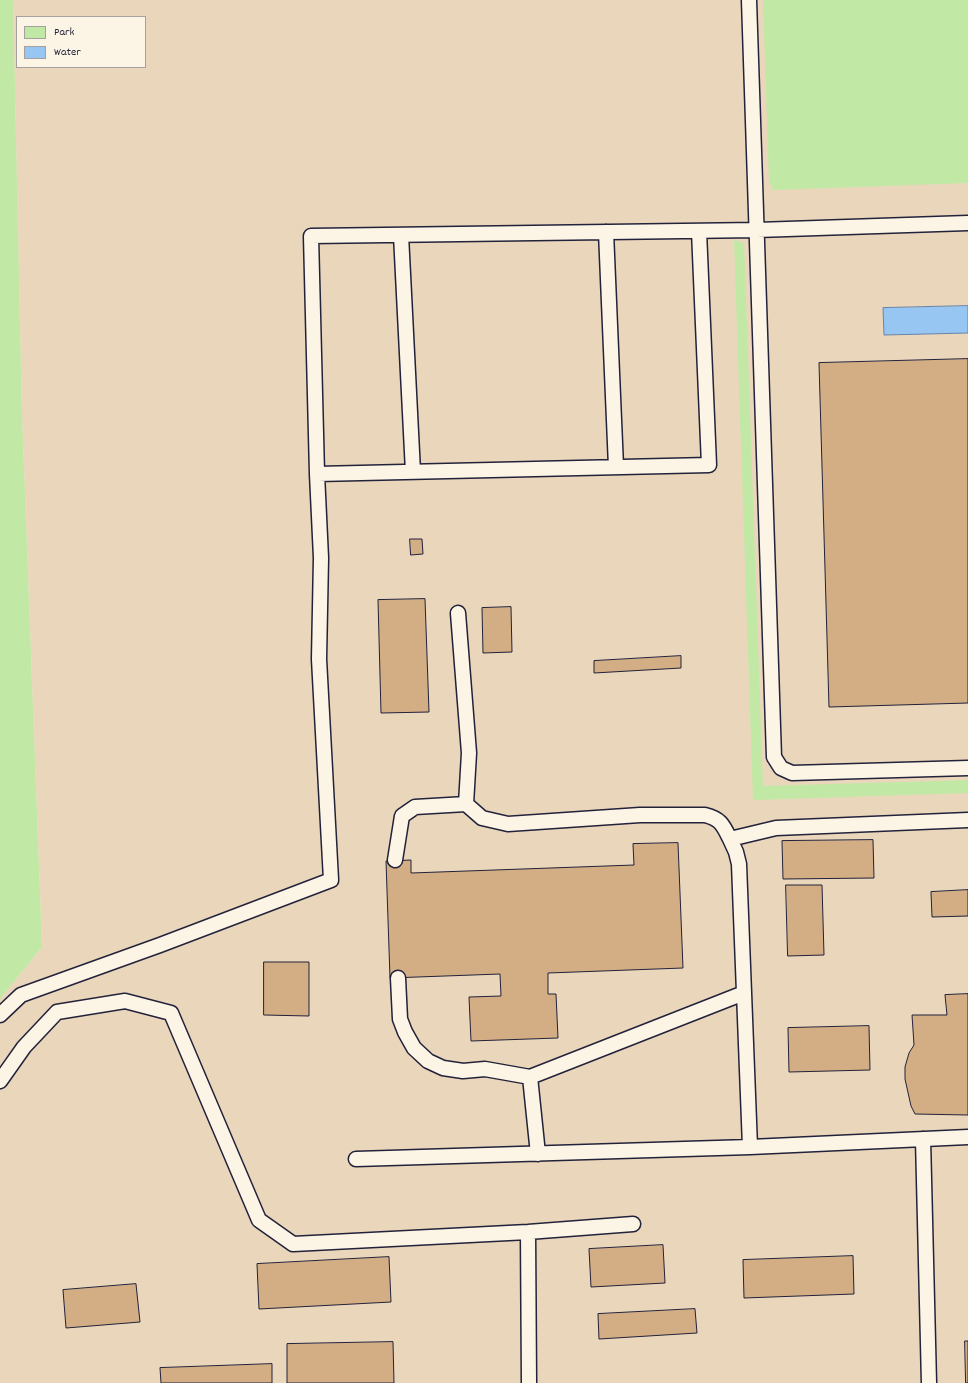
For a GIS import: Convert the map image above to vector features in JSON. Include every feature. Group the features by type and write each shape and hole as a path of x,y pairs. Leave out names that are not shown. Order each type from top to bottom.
{"lane":[{"path":"749,0 774,757 781,768 792,773 968,768"},
{"path":"0,1015 21,995 160,945 331,880 319,659 320,558 311,236 757,230 968,223"},
{"path":"317,474 709,465 698,230"},
{"path":"606,232 616,467"},
{"path":"401,235 413,472"},
{"path":"458,613 469,753 466,804"},
{"path":"395,860 402,816 415,807 466,804 482,818 508,824 640,814 705,815 715,818 722,824 730,839 736,852 739,864 750,1147"},
{"path":"730,839 776,828 968,820"},
{"path":"398,978 400,1019 414,1048 428,1061 443,1068 463,1071 485,1069 530,1077 744,993"},
{"path":"0,1081 24,1047 57,1012 124,1001 171,1012 259,1220 293,1244 528,1232 632,1224"},
{"path":"530,1077 538,1154"},
{"path":"356,1159 750,1147 968,1137"},
{"path":"923,1139 929,1383"},
{"path":"528,1232 529,1383"}],"shaded area":[{"path":"13,0 968,0 968,1383 0,1383 0,999 42,947 22,415"}],"green space":[{"path":"0,0 13,0 22,415 42,947 0,999"},
{"path":"763,0 968,0 968,183 773,190 769,182"},
{"path":"734,240 744,243 763,786 968,780 968,793 753,800"}],"water":[{"path":"968,306 968,333 884,335 883,308"}],"building":[{"path":"968,359 968,703 829,707 819,363"},
{"path":"410,539 422,539 423,554 411,555"},
{"path":"425,599 429,712 381,713 378,600"},
{"path":"511,607 512,652 483,653 482,608"},
{"path":"681,656 681,668 594,673 594,661"},
{"path":"873,840 874,878 783,879 782,841"},
{"path":"678,843 683,968 548,973 548,994 556,994 558,1038 471,1041 469,997 501,996 500,974 390,978 386,861 411,860 411,873 634,865 633,844"},
{"path":"786,885 822,885 824,955 788,956"},
{"path":"968,890 968,916 932,917 931,892"},
{"path":"264,962 309,962 309,1016 264,1015"},
{"path":"968,994 968,1115 915,1114 911,1106 905,1079 905,1067 909,1053 914,1045 912,1015 947,1015 945,995"},
{"path":"869,1026 870,1070 789,1072 788,1028"},
{"path":"663,1245 665,1283 591,1287 589,1249"},
{"path":"853,1256 854,1294 744,1298 743,1260"},
{"path":"389,1257 391,1302 259,1309 257,1264"},
{"path":"136,1284 140,1322 66,1328 63,1290"},
{"path":"695,1309 697,1333 599,1339 598,1314"},
{"path":"965,1341 968,1341 968,1383 966,1383"},
{"path":"393,1342 394,1383 287,1383 287,1344"},
{"path":"272,1364 272,1383 161,1383 160,1368"}]}
